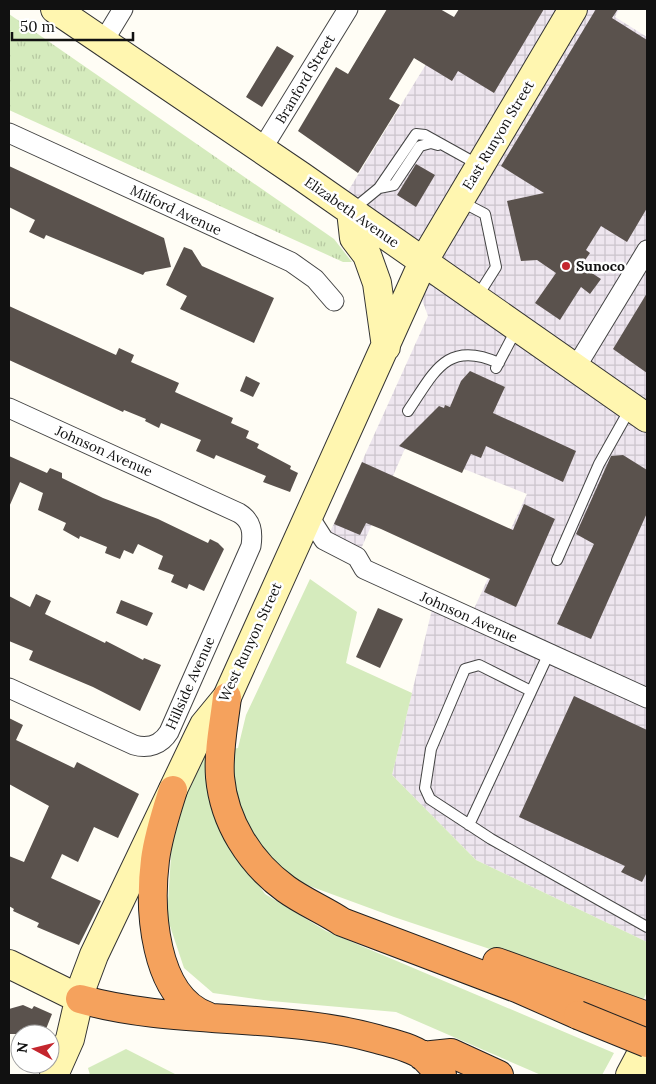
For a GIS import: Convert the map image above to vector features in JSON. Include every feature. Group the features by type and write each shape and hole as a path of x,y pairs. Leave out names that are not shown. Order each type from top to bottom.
{"highway":[{"path":"226,697 220,776 226,806 238,834 253,858 275,881 299,898 326,911 342,922 519,989 583,1005 647,1016"},
{"path":"173,790 160,832 155,860 156,934 162,960 173,987 196,1011 210,1017"},
{"path":"80,999 126,1009 331,1029 390,1043 422,1056 442,1075"},
{"path":"583,1005 647,1043"},
{"path":"422,1056 451,1053 499,1075"}],"main road":[{"name":"Elizabeth Avenue","path":"55,9 262,149 639,412"},
{"name":"East Runyon Street","path":"423,262 573,9"},
{"path":"351,211 354,238 367,255 377,283 386,347"},
{"name":"West Runyon Street","path":"54,1075 70,1039 94,955 204,725 226,697 423,262"},
{"path":"9,964 80,999"},
{"path":"630,1075 647,1043"}],"street":[{"path":"103,42 123,9"},
{"name":"Branford Street","path":"262,149 348,9"},
{"name":"Milford Avenue","path":"9,133 291,262 315,279 334,301"},
{"path":"576,367 647,250"},
{"name":"Johnson Avenue","path":"9,408 239,512 250,524"},
{"name":"Johnson Avenue","path":"308,516 324,540 357,558 364,569 647,698"},
{"name":"Hillside Avenue","path":"9,688 134,745 147,747 162,740 169,732 251,546 250,524"}],"lane":[{"path":"351,211 379,188 416,134 425,134 480,166"},
{"path":"459,201 485,214 496,266 476,298"},
{"path":"408,411 439,365 459,356 470,355 497,367 517,327"},
{"path":"557,560 599,464 639,412"},
{"path":"469,825 549,653"},
{"path":"531,691 479,665 464,670 431,749 425,788 430,799 469,825 647,927"}],"shaded area":[{"path":"460,9 619,9 615,17 647,37 647,942 476,860 392,775 435,597 472,613 527,494 406,446 361,549 330,532 428,316 406,256 337,209"}],"green space":[{"path":"9,14 334,239 352,262 343,262 9,110"},
{"path":"310,579 357,612 346,663 412,693 392,775 476,860 647,942 647,992 643,1000 394,917 296,881 266,855 248,827 239,805 233,782 232,749 238,748 246,715"},
{"path":"205,746 210,748 225,837 265,894 326,931 614,1053 602,1075 541,1075 396,1012 271,1001 213,993 184,968 167,917 173,826"},
{"path":"126,1049 175,1075 90,1075 88,1068"}],"building":[{"path":"387,9 440,9 454,17 459,9 544,9 494,93 458,71 452,81 414,58 389,99 400,105 358,173 298,131 336,67 348,74"},
{"path":"596,9 618,9 612,18 647,40 647,208 627,242 601,226 586,250 590,253 581,266 601,279 590,294 581,287 560,320 535,303 556,273 537,260 521,261 507,201 544,193 501,166"},
{"path":"277,46 294,56 262,107 246,97"},
{"path":"416,164 435,175 416,207 397,195"},
{"path":"9,166 164,238 171,267 145,272 143,275 46,235 44,239 29,232 35,220 9,207"},
{"path":"184,247 192,250 202,266 274,298 254,343 180,309 187,296 166,285"},
{"path":"647,293 647,373 613,349"},
{"path":"9,306 116,355 119,348 134,355 131,362 179,383 175,392 233,418 231,423 249,431 246,438 259,444 257,448 291,466 290,469 298,473 290,492 263,482 266,476 216,455 214,459 196,451 201,440 161,423 159,428 145,421 146,419 124,410 123,412 9,360"},
{"path":"470,371 505,387 493,413 576,451 563,482 486,446 481,458 471,454 462,473 399,446 439,406 444,408 445,405 450,407 461,381"},
{"path":"246,376 260,383 253,397 240,391"},
{"path":"623,455 647,470 647,513 591,639 557,624 594,544 576,534 611,456"},
{"path":"9,456 47,473 50,468 62,473 62,478 103,498 158,519 208,543 210,539 218,543 224,549 204,591 189,584 187,589 171,582 174,575 158,569 163,556 138,544 133,554 124,550 120,559 105,553 107,547 80,536 79,539 63,530 66,523 38,510 43,493 20,482 9,507"},
{"path":"362,462 513,530 524,504 555,519 516,607 484,592 490,579 381,529 366,523 360,535 334,524"},
{"path":"36,594 51,601 45,614 143,660 144,658 161,665 140,711 93,687 29,660 33,651 9,641 9,596 30,607"},
{"path":"121,600 153,613 147,626 116,613"},
{"path":"378,608 403,619 380,668 356,657"},
{"path":"574,696 647,730 647,872 642,882 621,872 625,866 519,817"},
{"path":"9,718 23,725 16,740 74,768 77,762 139,794 118,838 94,827 78,862 62,854 51,878 101,901 79,945 37,927 39,923 13,911 14,909 9,906 9,856 24,862 49,806 9,784"},
{"path":"23,1005 32,1009 34,1006 52,1014 48,1024 10,1024 9,1034 9,1009"}],"place":[{"name":"Sunoco","path":"566,266"}]}
